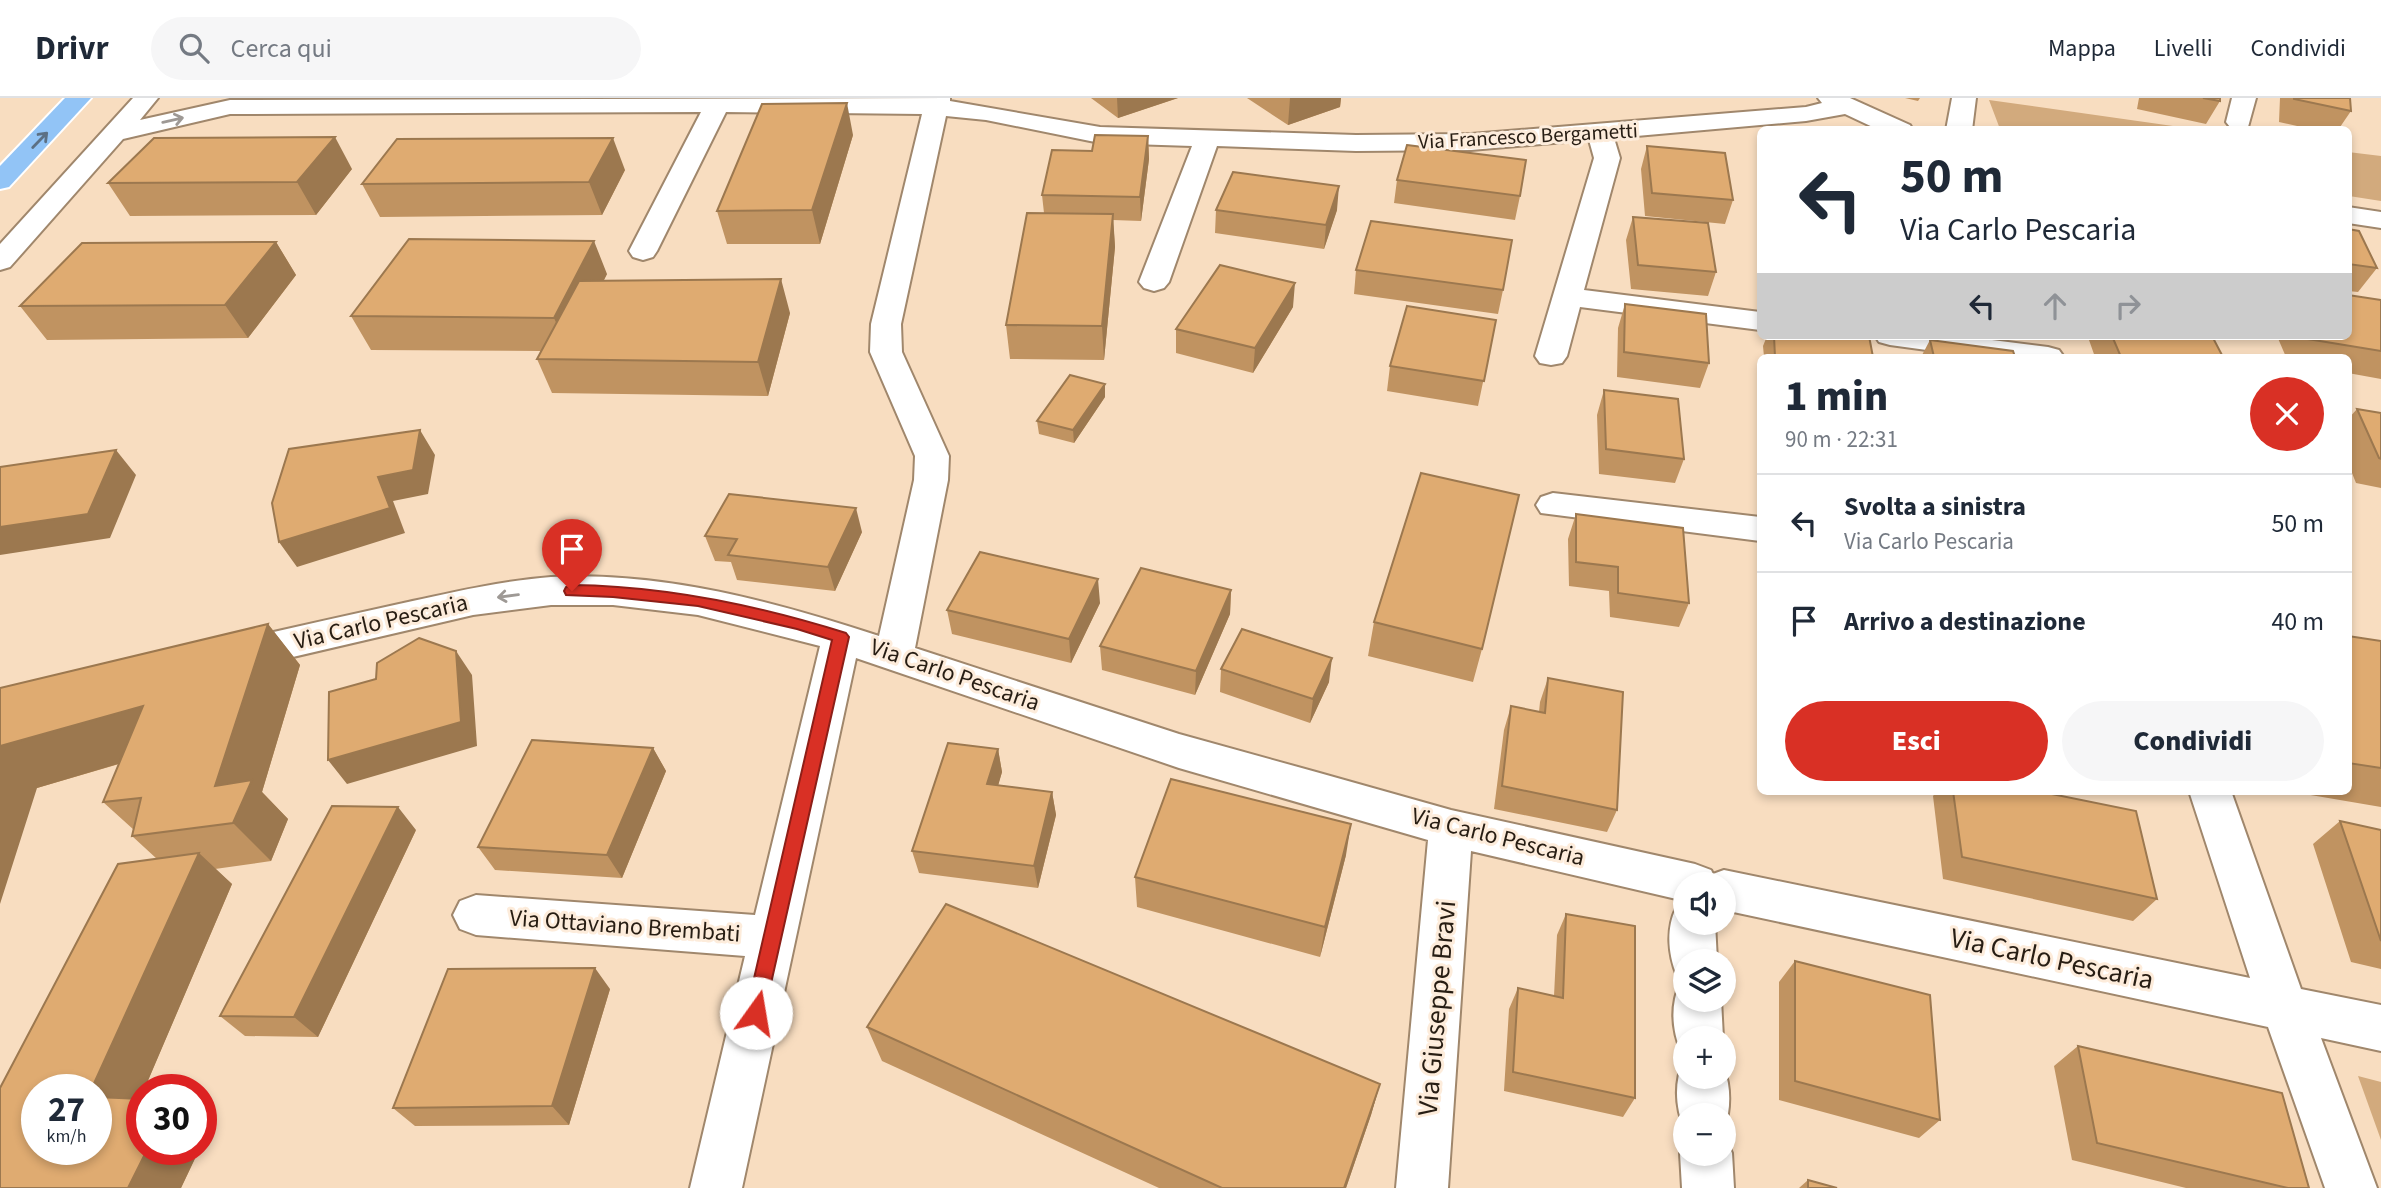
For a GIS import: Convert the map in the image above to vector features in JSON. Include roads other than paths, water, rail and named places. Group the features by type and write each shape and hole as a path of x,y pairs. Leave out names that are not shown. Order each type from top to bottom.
{"highway":[{"path":"0,181 79,98"}],"street":[{"path":"0,261 146,98"},
{"path":"197,98 230,107"},
{"path":"1960,126 1964,98"},
{"path":"894,654 932,480 932,456 886,352 886,324 937,102"},
{"name":"Via Francesco Bergametti","path":"230,107 545,104 716,107 937,102 1100,135 1356,143 1458,142 1600,133 1806,114 1839,102"},
{"path":"1839,102 1892,126"},
{"path":"115,133 230,107"},
{"path":"643,251 716,107"},
{"path":"1551,356 1570,297 1607,158 1600,133"},
{"path":"1154,282 1207,140"},
{"path":"2352,216 2381,220"},
{"path":"1570,297 1757,321"},
{"path":"1920,340 2027,354"},
{"path":"1553,505 1757,529"},
{"name":"Via Carlo Pescaria","path":"195,665 473,601 551,591 613,591 698,601 798,624 841,637 1179,751 1451,828 1673,886"},
{"name":"Via Ottaviano Brembati","path":"716,1188 841,637"},
{"path":"2211,795 2268,965 2351,1188"},
{"name":"Via Giuseppe Bravi","path":"1422,1188 1451,828"},
{"name":"Via Carlo Pescaria","path":"1736,900 2381,1028"},
{"name":"Via Ottaviano Brembati","path":"476,915 774,937"},
{"path":"1707,1166 1709,1188"}]}
